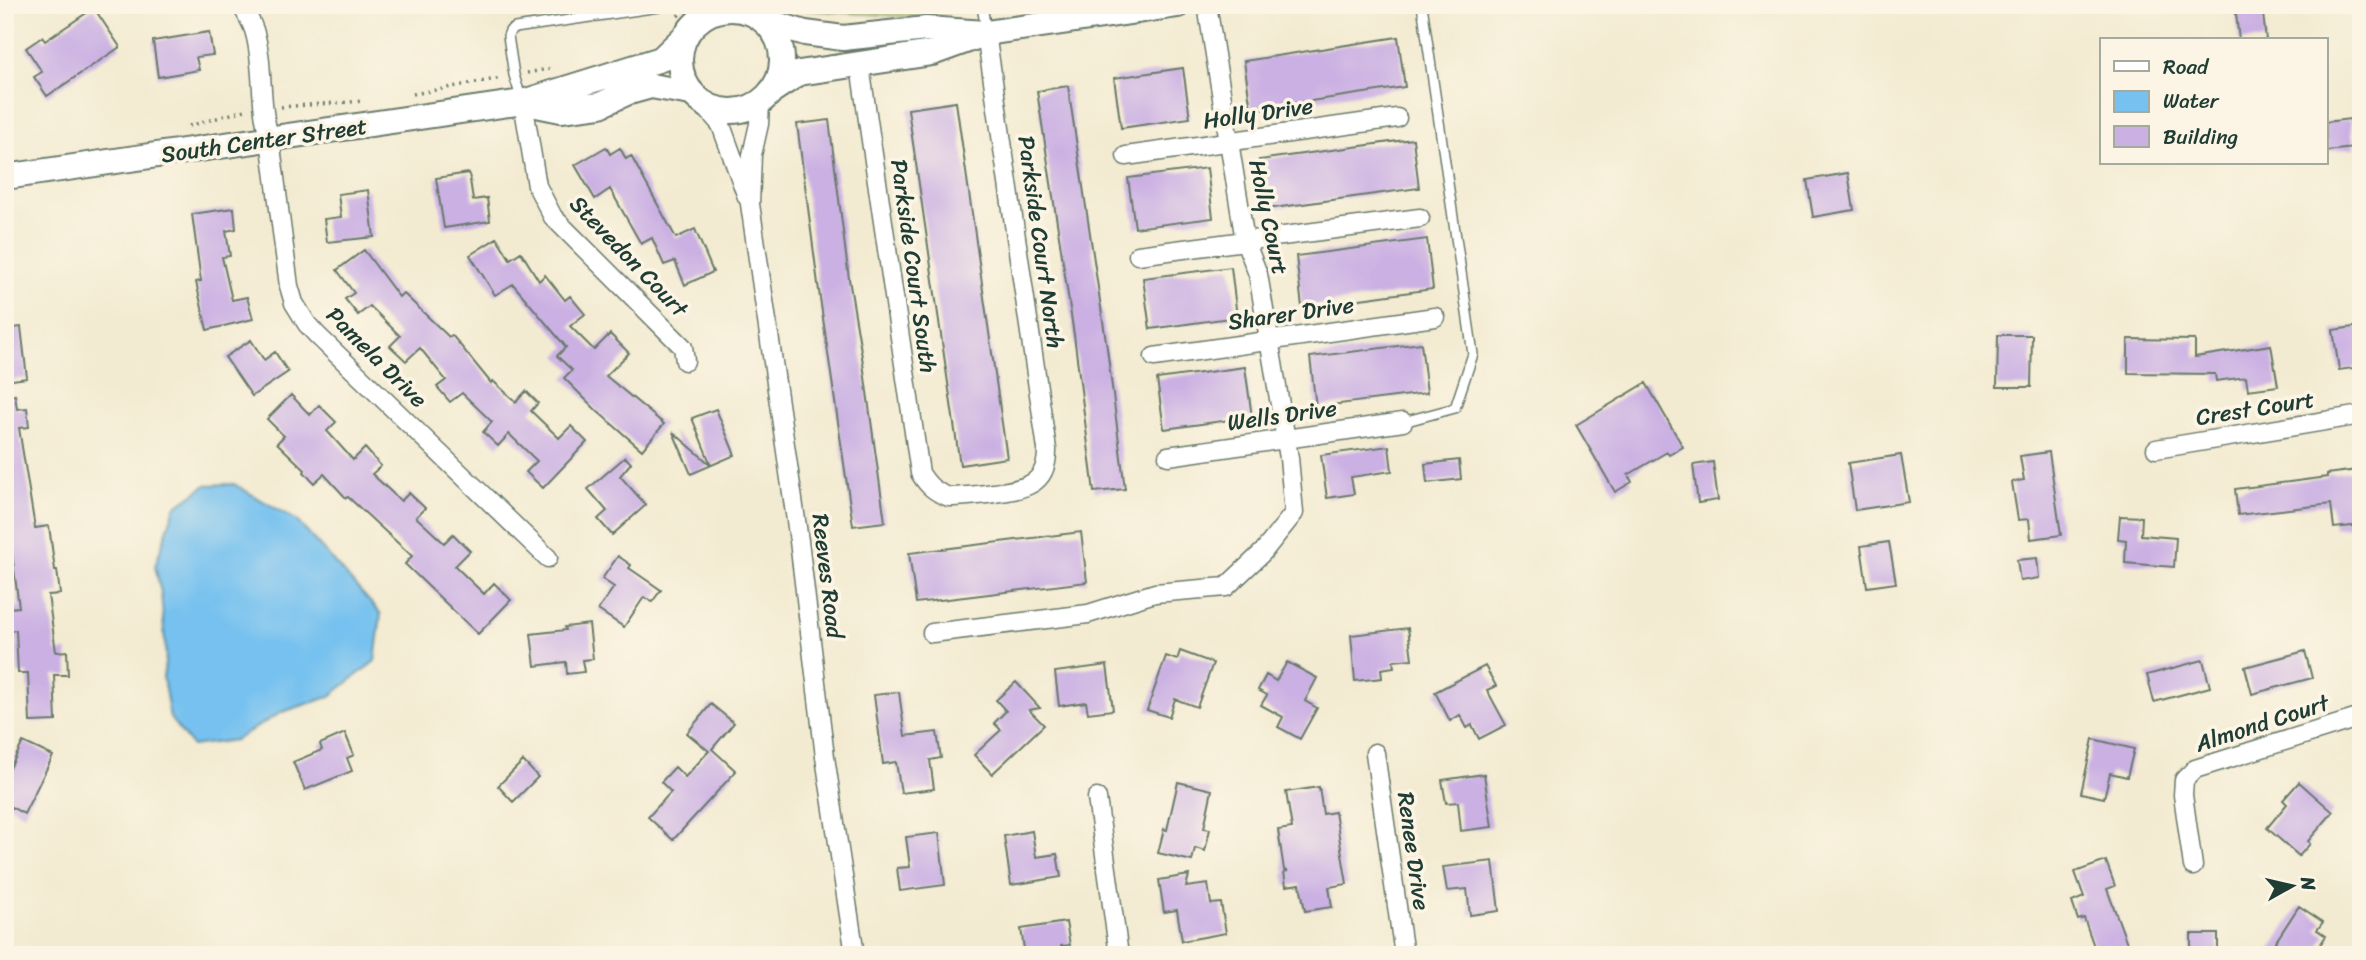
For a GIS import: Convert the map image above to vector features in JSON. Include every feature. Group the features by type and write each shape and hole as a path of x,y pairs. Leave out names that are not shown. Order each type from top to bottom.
{"main road":[{"path":"766,96 780,76 781,53 774,31 763,20 736,8 720,9 706,14 694,23 681,26 679,66 683,80 697,98 717,110 732,112 747,109 766,96 799,73 860,66 932,53 986,33 1178,5"},
{"path":"763,20 805,33 843,38 926,29 986,33"},
{"name":"South Center Street","path":"5,177 523,102 661,59 681,26"},
{"name":"South Center Street","path":"523,102 561,110 600,105 626,93 651,86 697,98"}],"street":[{"name":"Pamela Drive","path":"242,5 254,28 260,59 265,126 270,139 289,286 294,303 307,324 548,558"},
{"name":"Holly Court","path":"932,632 1088,614 1155,593 1226,587 1263,552 1294,513 1258,274 1245,241 1207,5"},
{"name":"Parkside Court North","path":"920,473 927,485 937,493 958,497 1024,488 1035,482 1043,472 1047,459 986,33"},
{"name":"Parkside Court South","path":"860,66 920,473"},
{"name":"Reeves Road","path":"766,96 752,155 750,204 799,541 825,757 855,955"},
{"name":"Reeves Road","path":"697,98 721,125 750,204"},
{"name":"Stevedon Court","path":"523,102 537,186 553,216 683,347 685,361"},
{"name":"Holly Drive","path":"1126,156 1398,118"},
{"path":"1138,255 1420,218"},
{"name":"Sharer Drive","path":"1153,357 1435,317"},
{"name":"Crest Court","path":"2156,449 2361,415"},
{"name":"Wells Drive","path":"1168,456 1403,422"},
{"name":"Almond Court","path":"2193,866 2183,795 2184,780 2195,769 2361,717"},
{"name":"Renee Drive","path":"1376,753 1400,954"},
{"path":"1097,798 1119,955"}],"lane":[{"path":"982,5 986,33"},
{"path":"1403,422 1455,408 1473,354 1422,5"},
{"path":"523,102 514,75 508,36 515,28 659,7"}],"path":[{"path":"681,26 688,5"},
{"path":"412,94 565,66"},
{"path":"180,128 244,110 371,101"}],"green space":[{"path":"744,5 998,5 908,17"}],"water":[{"path":"234,484 296,520 381,614 375,661 329,697 282,712 235,740 192,746 170,718 163,678 166,656 161,593 155,566 175,507 206,485"}],"building":[{"path":"2235,5 2262,5 2266,38 2239,38"},
{"path":"94,8 120,47 47,96 34,77 42,72 26,48 42,37 45,41"},
{"path":"209,32 213,55 196,57 199,70 158,77 153,41"},
{"path":"1398,37 1405,87 1251,110 1244,61"},
{"path":"1183,68 1190,118 1121,128 1114,78"},
{"path":"1068,86 1125,489 1094,492 1074,335 1037,91"},
{"path":"956,102 1007,458 960,465 908,109"},
{"path":"2350,119 2354,148 2328,151 2328,122"},
{"path":"829,120 849,279 885,522 853,526 797,124"},
{"path":"1413,139 1419,188 1266,209 1259,160"},
{"path":"606,147 610,154 620,148 626,159 631,156 676,238 695,229 713,272 685,285 675,261 664,265 652,238 641,244 610,189 595,199 575,165"},
{"path":"1207,168 1213,218 1135,228 1128,178"},
{"path":"469,173 473,200 487,198 490,221 444,228 436,178"},
{"path":"1848,173 1854,210 1813,217 1807,180"},
{"path":"368,190 374,237 327,242 324,219 341,217 338,194"},
{"path":"234,208 236,229 226,231 230,256 222,257 232,300 247,297 253,319 207,330 196,282 201,281 192,214"},
{"path":"497,238 510,259 521,252 539,281 545,275 565,300 570,296 585,314 570,326 594,350 610,334 629,353 606,376 664,424 642,450 564,378 572,370 557,356 566,347 513,284 495,295 470,255"},
{"path":"1427,239 1433,289 1302,307 1296,256"},
{"path":"364,250 399,297 403,293 449,337 452,335 491,383 493,381 516,402 526,391 538,403 531,411 559,438 571,426 587,442 543,488 526,472 537,461 509,434 498,446 483,432 492,422 462,393 450,402 437,387 446,380 420,348 406,361 390,346 400,336 370,306 358,315 345,299 354,293 337,270"},
{"path":"1231,267 1237,317 1150,329 1143,278"},
{"path":"2361,326 2361,367 2339,370 2333,330"},
{"path":"21,327 27,378 5,381 5,329"},
{"path":"1998,335 2032,335 2031,387 1997,387"},
{"path":"2128,339 2195,340 2195,357 2271,345 2278,386 2248,390 2246,377 2216,381 2215,374 2128,373"},
{"path":"251,340 264,360 275,352 288,372 252,396 225,357"},
{"path":"1421,343 1427,393 1316,407 1310,357"},
{"path":"1245,367 1252,417 1164,429 1157,379"},
{"path":"1646,383 1683,447 1669,455 1667,452 1628,475 1632,482 1615,492 1576,425"},
{"path":"15,395 17,409 27,408 29,427 19,428 35,528 49,526 57,570 60,594 48,595 56,652 67,651 68,675 54,675 56,721 30,722 28,673 18,673 16,630 11,631 9,608 19,607 12,554 5,555 5,396"},
{"path":"291,395 310,415 319,405 336,422 327,431 353,460 365,448 381,466 372,474 401,501 409,493 425,508 416,517 444,543 453,534 470,551 455,566 484,594 494,583 511,600 478,634 405,564 412,556 346,498 324,474 314,483 305,470 277,443 284,436 267,419"},
{"path":"716,409 735,455 691,474 673,432 711,465 692,418"},
{"path":"1389,446 1392,471 1351,477 1354,494 1327,498 1321,455"},
{"path":"2049,452 2061,535 2031,539 2029,519 2018,520 2012,482 2024,480 2020,456"},
{"path":"1901,455 1909,502 1855,510 1848,463"},
{"path":"625,457 631,463 620,476 646,505 612,535 598,519 607,511 588,489"},
{"path":"1459,460 1461,479 1427,483 1425,464"},
{"path":"1713,462 1718,500 1698,503 1693,465"},
{"path":"2358,470 2361,525 2334,528 2331,504 2238,515 2235,489 2327,477 2327,474"},
{"path":"2120,516 2142,517 2141,535 2176,538 2174,567 2125,563 2126,540 2118,539"},
{"path":"1081,532 1087,582 916,603 909,553"},
{"path":"1889,542 1896,583 1867,587 1861,546"},
{"path":"618,556 631,565 629,568 661,590 652,602 644,597 624,627 598,610 614,587 602,579"},
{"path":"2037,558 2039,578 2020,581 2017,560"},
{"path":"589,624 593,659 582,660 584,672 567,674 566,662 535,666 531,634"},
{"path":"1408,628 1412,659 1393,661 1394,667 1381,669 1382,678 1355,681 1351,635"},
{"path":"1180,651 1213,663 1197,707 1175,699 1169,717 1147,710 1166,656 1177,660"},
{"path":"2305,651 2312,678 2252,694 2245,667"},
{"path":"2203,660 2210,687 2154,702 2147,675"},
{"path":"1287,662 1317,678 1305,701 1317,708 1300,739 1278,727 1283,717 1261,705 1267,695 1258,690 1266,675 1276,681"},
{"path":"1107,665 1113,710 1088,713 1086,702 1059,706 1055,672"},
{"path":"1485,666 1496,686 1487,690 1506,725 1479,739 1472,725 1467,728 1460,715 1450,721 1435,692"},
{"path":"1016,682 1040,708 1029,710 1044,725 992,774 974,755 1001,730 994,723 1006,711 996,700"},
{"path":"899,692 905,736 937,732 941,758 930,760 934,789 901,793 896,762 883,764 874,695"},
{"path":"711,704 734,723 712,749 736,771 673,840 648,817 671,792 661,782 675,767 685,777 709,751 687,733"},
{"path":"345,733 354,755 347,758 352,771 305,790 293,762 322,750 320,744"},
{"path":"2093,739 2134,749 2127,777 2110,773 2104,798 2081,793"},
{"path":"23,742 53,756 24,814 5,804 5,778"},
{"path":"523,761 538,777 513,802 498,786"},
{"path":"1484,774 1492,827 1461,831 1458,802 1446,803 1442,780"},
{"path":"1178,782 1212,790 1204,828 1210,829 1205,851 1195,848 1192,861 1158,853 1164,829 1167,830"},
{"path":"2299,782 2333,812 2299,856 2267,828 2287,804 2283,800"},
{"path":"1319,787 1323,814 1335,812 1347,884 1329,887 1332,907 1305,911 1300,884 1286,886 1284,872 1288,871 1284,870 1278,830 1292,828 1286,792"},
{"path":"1032,831 1036,857 1057,854 1061,877 1011,885 1004,836"},
{"path":"939,833 945,885 900,891 897,868 910,867 906,837"},
{"path":"1493,861 1499,911 1470,915 1467,889 1447,891 1443,867"},
{"path":"2106,861 2115,886 2107,889 2128,946 2097,955 2084,918 2078,920 2072,902 2084,897 2075,872"},
{"path":"1189,875 1186,887 1208,884 1211,904 1221,903 1226,933 1182,941 1177,910 1164,912 1159,880"},
{"path":"2299,906 2323,922 2317,930 2326,936 2313,955 2267,955"},
{"path":"1066,922 1070,945 1061,946 1062,955 1025,955 1021,929"},
{"path":"2191,934 2218,934 2218,955 2191,955"}]}
